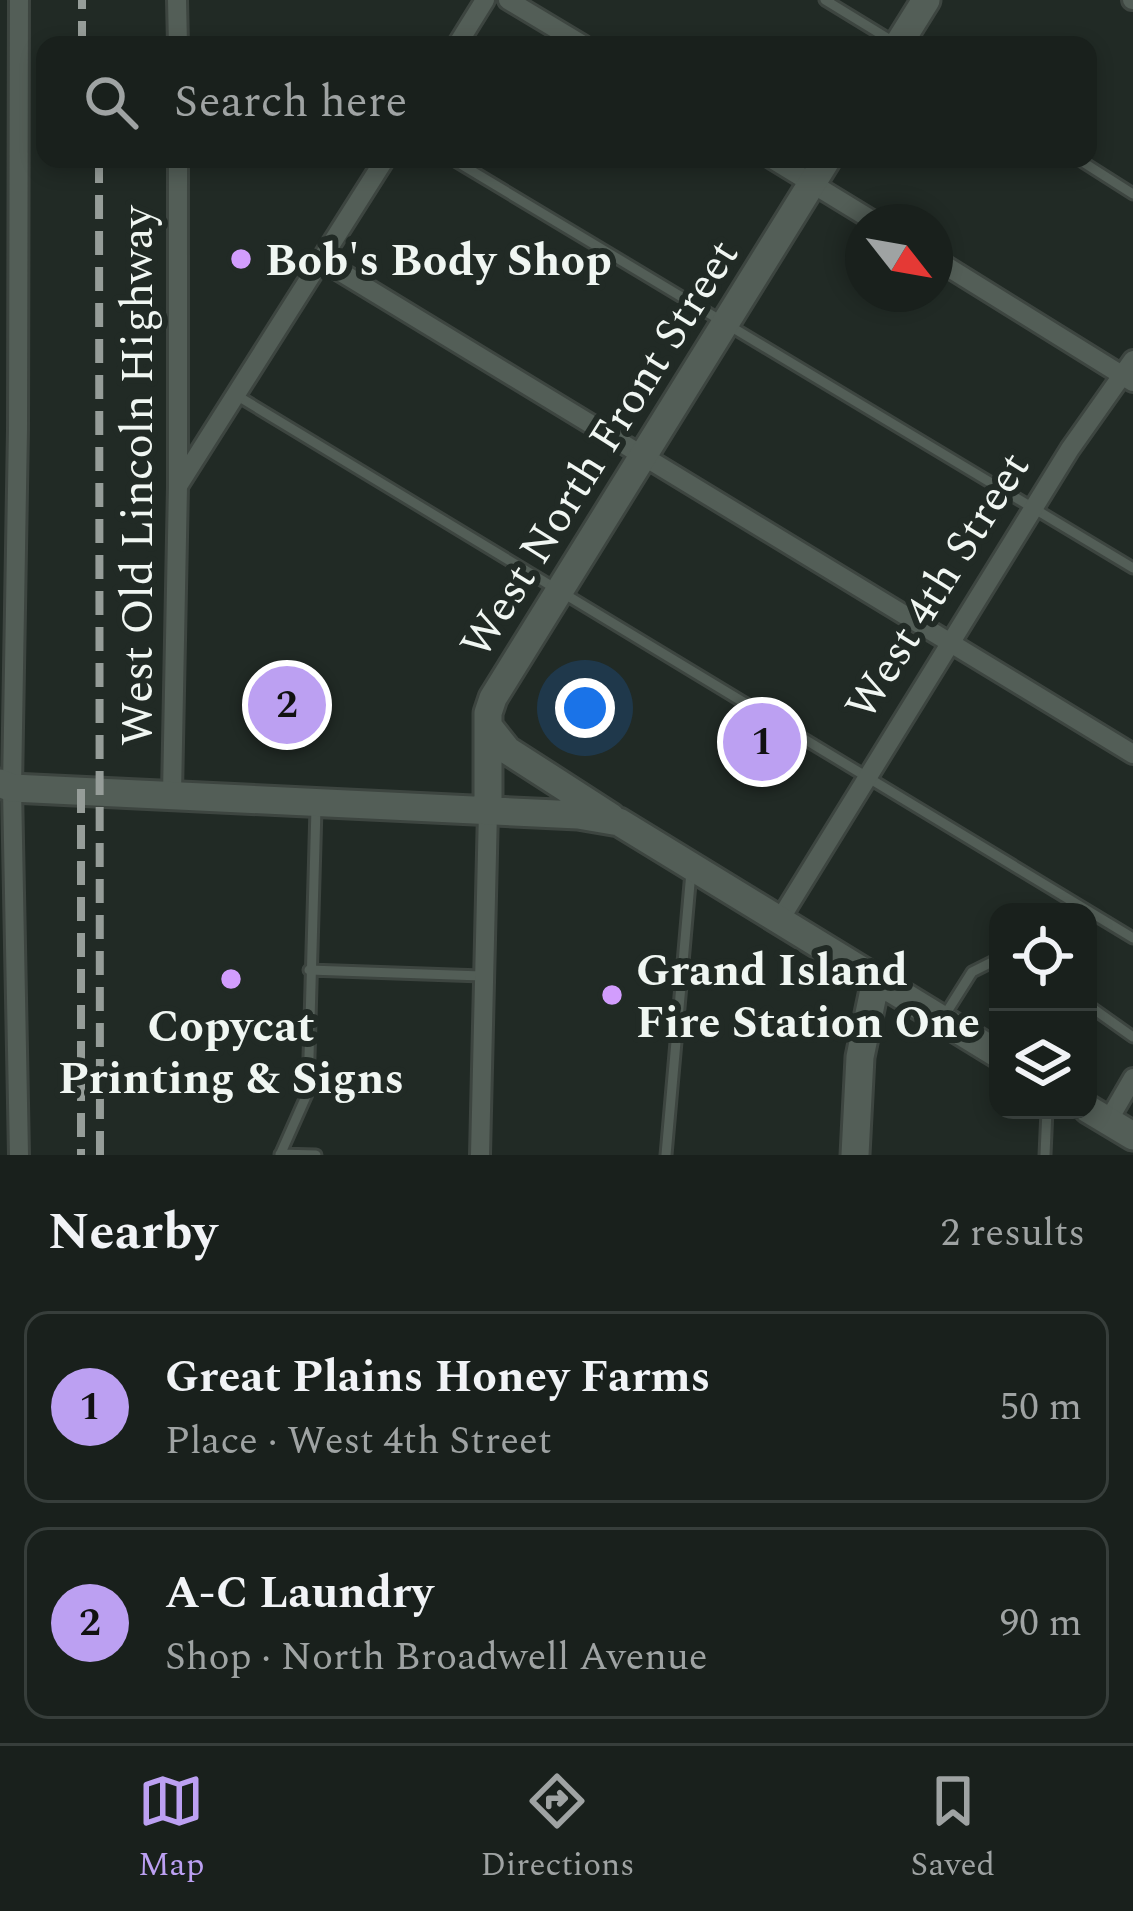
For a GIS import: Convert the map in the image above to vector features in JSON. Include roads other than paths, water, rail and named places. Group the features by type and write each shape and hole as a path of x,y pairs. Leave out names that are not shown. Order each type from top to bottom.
{"main road":[{"path":"904,36 926,0"},
{"name":"West North Front Street","path":"488,811 488,726 494,698 819,171"},
{"path":"488,726 507,750 989,1048"},
{"path":"4,788 578,815 619,822"},
{"path":"855,1155 863,1036 876,980"},
{"path":"1098,1115 1133,1136"}],"street":[{"path":"19,0 9,85 18,429 4,788 19,1155"},
{"path":"178,0 178,36"},
{"path":"463,36 485,0"},
{"path":"508,0 568,36"},
{"name":"West Old Lincoln Highway","path":"172,794 178,168"},
{"path":"178,486 379,168"},
{"path":"819,171 855,204"},
{"path":"321,260 1133,754"},
{"path":"953,269 1129,372"},
{"name":"West 4th Street","path":"779,921 1032,508 1129,372"},
{"name":"West North Front Street","path":"480,1155 488,811"},
{"path":"1098,1115 1133,1078"}],"lane":[{"path":"825,0 883,36"},
{"path":"467,168 1133,568"},
{"path":"1092,168 1133,194"},
{"path":"236,394 1133,938"},
{"path":"316,1155 280,1154 308,1092 317,803"},
{"path":"666,1155 692,866"},
{"path":"942,1019 972,972 989,964"},
{"path":"309,970 482,976"},
{"path":"1096,1011 1133,1037"},
{"path":"1045,1155 1047,1119"}],"railway":[{"path":"82,0 82,36"},
{"path":"99,168 100,1155"},
{"path":"81,789 81,1155"}],"place":[{"name":"Bob's Body Shop","path":"241,259"},
{"name":"A-C Laundry","path":"287,705"},
{"name":"Great Plains Honey Farms","path":"762,742"},
{"name":"Copycat Printing & Signs","path":"231,979"},
{"name":"Grand Island Fire Station One","path":"612,995"}]}
